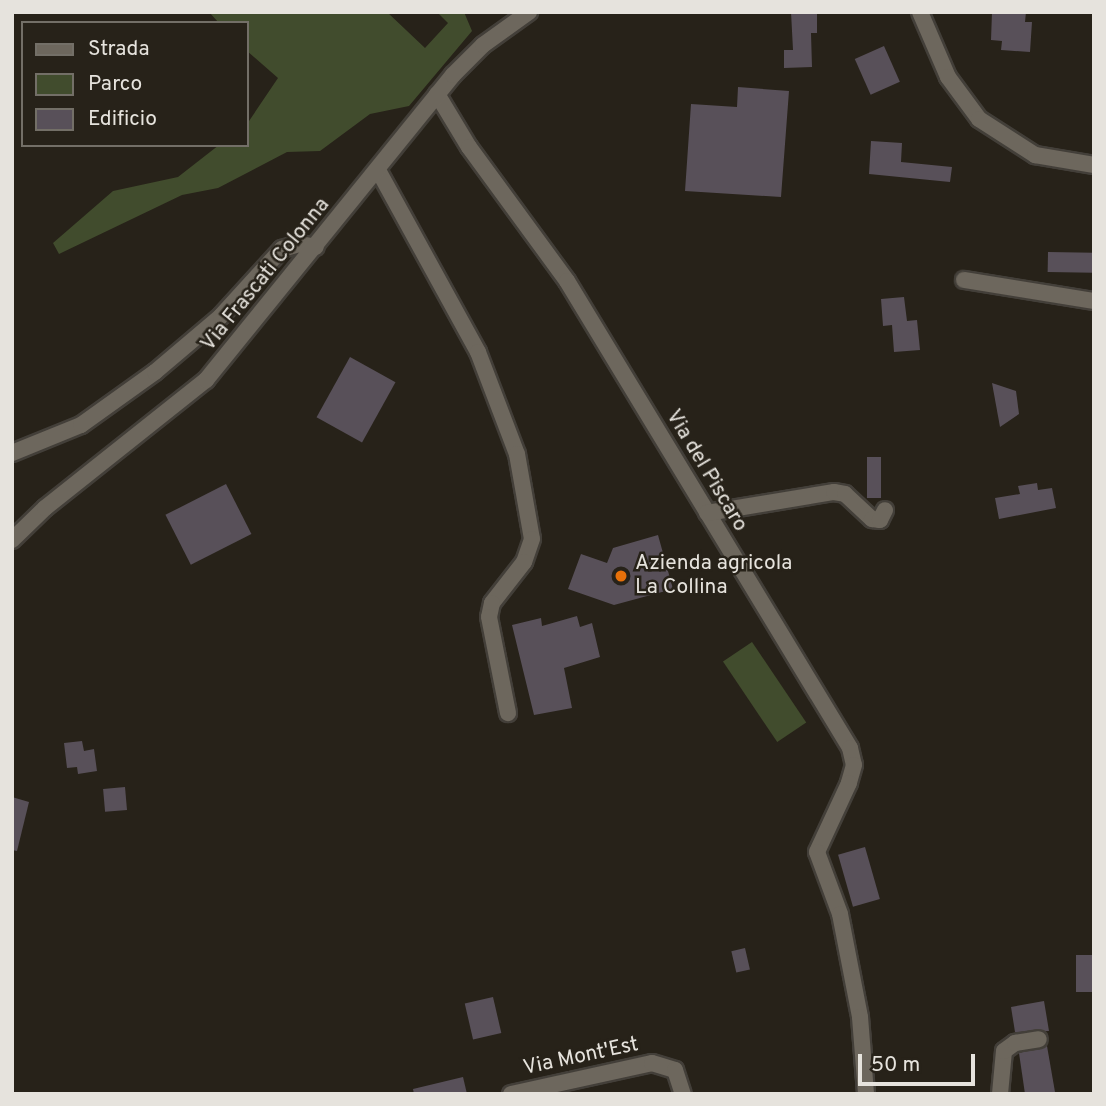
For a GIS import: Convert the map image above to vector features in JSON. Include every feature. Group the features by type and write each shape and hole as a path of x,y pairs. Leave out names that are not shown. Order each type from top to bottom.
{"street":[{"name":"Via Frascati Colonna","path":"12,540 55,500 194,392 379,170 437,94 483,45 529,12"},
{"path":"920,12 948,77 979,119 1035,155 1094,165"},
{"name":"Via del Piscaro","path":"437,94 469,147 567,281 850,748 854,765 849,783 817,852 840,914 860,1017 866,1094"},
{"path":"379,170 478,352 517,454 532,539 524,562 492,603 489,617 508,713"},
{"path":"12,453 64,435 127,393 221,316 282,249 299,244 316,247"},
{"path":"964,280 1094,301"},
{"path":"707,513 834,492 845,494 872,519 880,520 884,510"},
{"path":"1000,1094 1004,1051 1015,1043 1039,1039"},
{"name":"Via Mont'Est","path":"512,1094 652,1063 675,1070 683,1094"}],"green space":[{"path":"209,12 387,12 425,48 448,23 437,12 464,12 472,31 409,106 370,114 320,151 287,152 218,188 182,195 59,254 53,243 113,191 178,177 216,147 248,147 248,123 278,78 248,52 248,21 217,21"},
{"path":"752,642 806,722 777,742 723,662"}],"building":[{"path":"791,12 817,12 817,33 811,33 812,67 784,68 784,50 793,50"},
{"path":"992,12 1026,12 1025,22 1032,22 1030,52 1001,50 1002,41 991,40"},
{"path":"884,46 900,82 871,95 855,59"},
{"path":"738,87 789,91 781,197 685,191 691,104 737,107"},
{"path":"871,141 902,143 901,162 952,167 950,182 869,174"},
{"path":"1048,252 1094,253 1094,273 1048,272"},
{"path":"904,297 907,321 917,320 920,350 894,352 892,325 883,326 881,299"},
{"path":"350,357 395,382 362,443 317,417"},
{"path":"992,383 1016,391 1019,414 1000,427"},
{"path":"867,457 881,457 881,498 867,498"},
{"path":"1037,483 1038,490 1052,488 1056,508 999,519 995,498 1020,494 1018,486"},
{"path":"226,484 251,534 191,565 165,515"},
{"name":"Azienda agricola La Collina","path":"658,535 673,589 614,605 568,589 581,554 607,563 613,548"},
{"path":"577,616 580,627 592,623 600,657 564,668 572,708 534,715 512,625 541,618 542,626"},
{"path":"82,741 84,751 94,749 97,771 78,774 77,767 67,768 64,743"},
{"path":"125,787 127,810 105,812 103,789"},
{"path":"12,797 29,802 17,851 12,850"},
{"path":"865,847 880,899 853,907 838,855"},
{"path":"745,948 750,969 736,973 731,951"},
{"path":"1076,955 1094,955 1094,992 1076,992"},
{"path":"493,997 501,1033 473,1040 465,1004"},
{"path":"1044,1001 1049,1031 1015,1032 1011,1007"},
{"path":"1047,1046 1055,1092 1025,1094 1019,1053"},
{"path":"463,1077 467,1094 414,1094 413,1089"}],"place":[{"name":"Azienda agricola La Collina","path":"621,576"}]}
